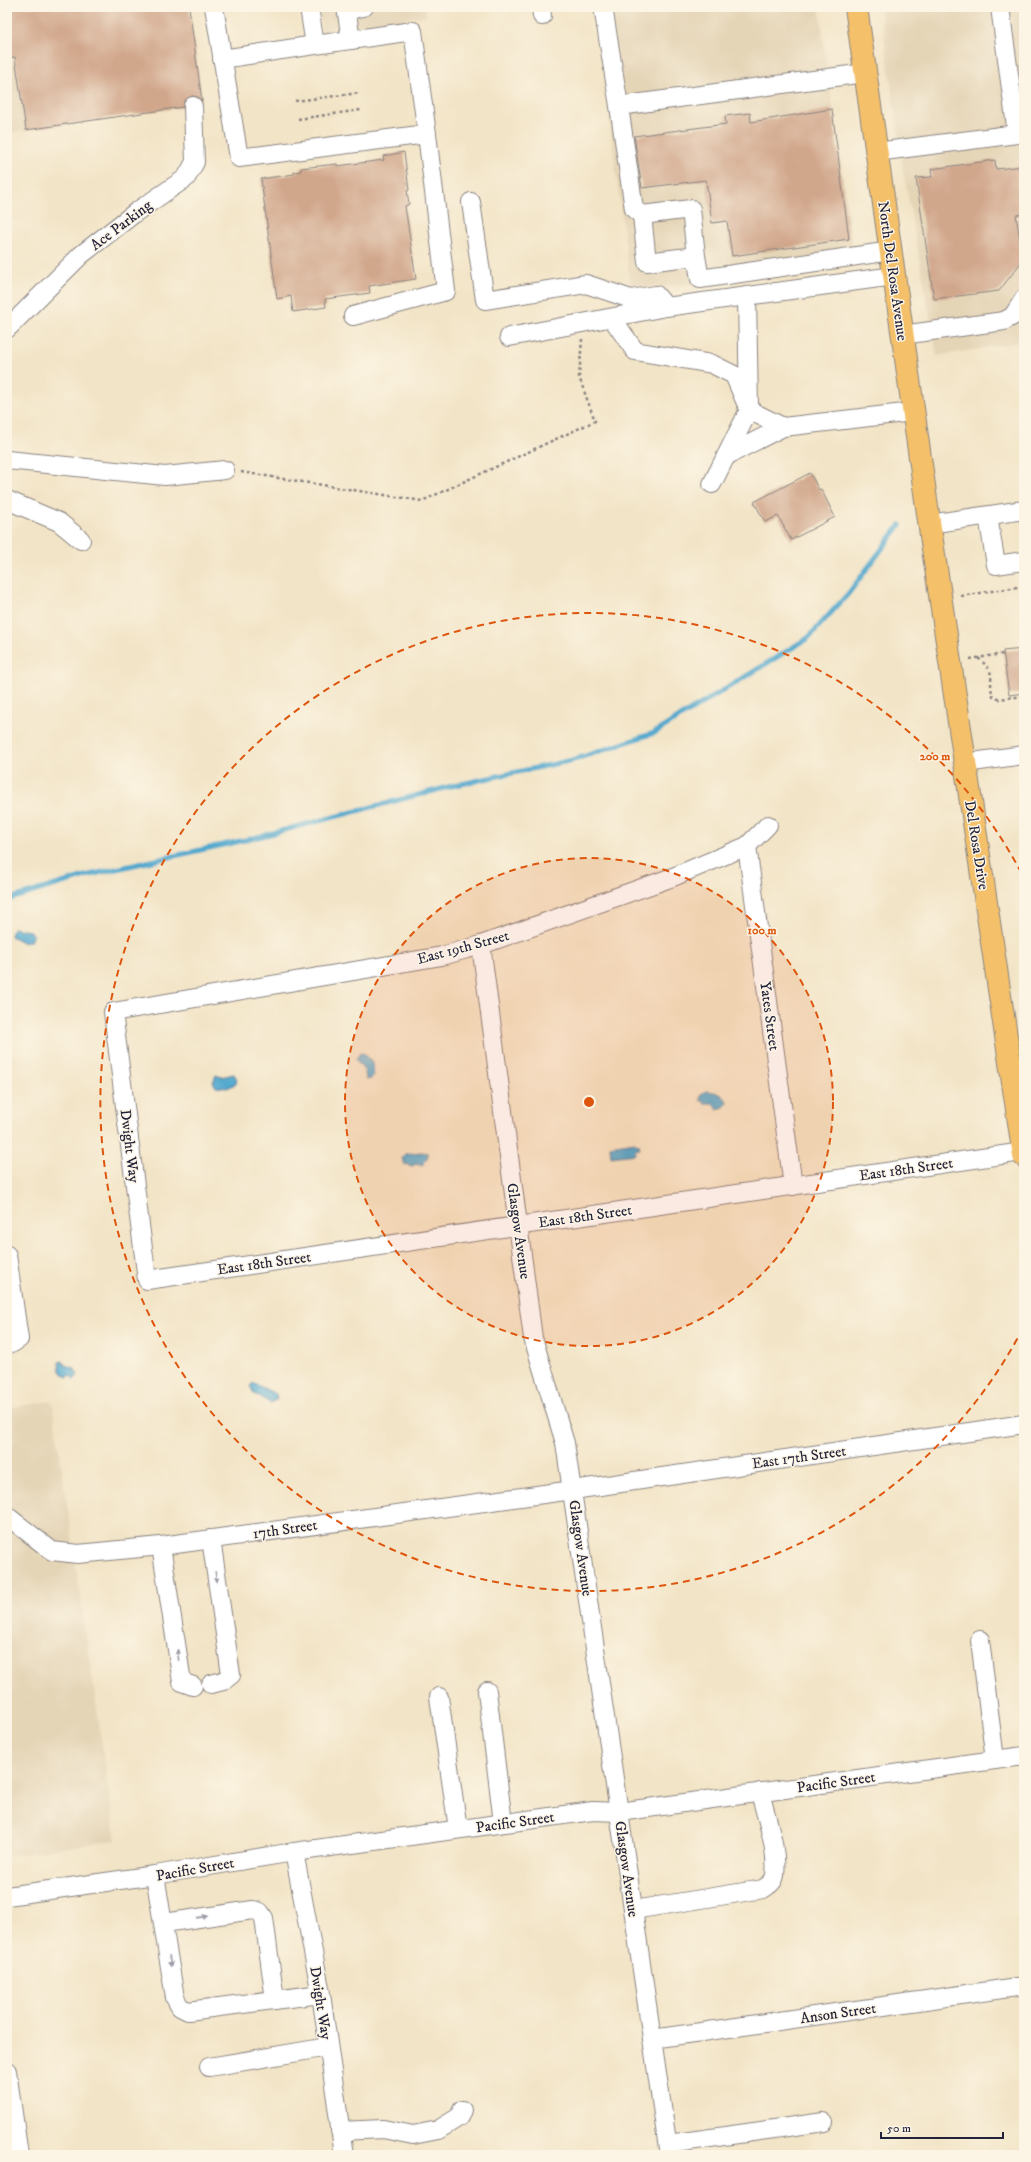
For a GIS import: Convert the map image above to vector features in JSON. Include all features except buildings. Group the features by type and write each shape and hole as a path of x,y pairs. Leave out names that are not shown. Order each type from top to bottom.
{"main road":[{"name":"North Del Rosa Avenue","path":"856,7 930,530"},
{"name":"Del Rosa Drive","path":"930,530 1024,1154"}],"street":[{"path":"214,7 239,158 427,134"},
{"path":"309,7 315,45"},
{"path":"351,40 346,8 364,7"},
{"path":"602,7 619,106 634,209 642,215 692,209 696,256 700,279 890,251"},
{"path":"876,152 1021,133 1000,7"},
{"path":"222,59 413,31 446,291 353,316"},
{"path":"619,106 865,73"},
{"name":"Ace Parking","path":"7,329 80,255 136,212 186,178 195,162 192,106"},
{"path":"471,202 485,300 586,284 631,299 656,296 666,308"},
{"path":"642,215 647,262 696,256"},
{"path":"509,337 666,308 894,276"},
{"path":"712,484 749,410 747,296"},
{"path":"902,335 1004,321 1013,316 1024,299"},
{"path":"612,318 635,351 712,364 734,376 749,410 783,427"},
{"path":"726,456 783,427 913,412"},
{"path":"7,460 165,476 225,470"},
{"path":"7,500 59,522 81,540"},
{"path":"930,530 988,516 1024,510"},
{"path":"988,516 996,565 1024,561"},
{"path":"965,764 1024,755"},
{"name":"East 19th Street","path":"113,1012 442,956 481,945 673,877 747,846 768,825"},
{"name":"Yates Street","path":"747,846 793,1186"},
{"name":"Glasgow Avenue","path":"481,945 534,1338 565,1443 573,1490 668,2150"},
{"name":"Dwight Way","path":"113,1012 147,1280"},
{"name":"East 18th Street","path":"147,1280 1024,1154"},
{"path":"7,1255 19,1339 13,1343 7,1344"},
{"name":"East 17th Street","path":"573,1490 1024,1424"},
{"name":"17th Street","path":"7,1516 52,1551 78,1554 161,1546 573,1490"},
{"path":"211,1539 231,1675 223,1681 211,1684"},
{"path":"161,1546 182,1682 193,1686"},
{"path":"980,1640 995,1760"},
{"path":"487,1691 503,1823"},
{"path":"439,1697 458,1830"},
{"name":"Pacific Street","path":"7,1896 156,1876 294,1852 503,1823 593,1811 619,1812 1024,1756"},
{"path":"633,1910 763,1889 771,1883 775,1876 772,1841 760,1792"},
{"name":"Dwight Way","path":"294,1852 321,1994 344,2155"},
{"path":"156,1876 175,1998 180,2007 188,2011 321,1994"},
{"path":"164,1923 254,1910 260,1912 264,1918 275,2000"},
{"name":"Anson Street","path":"652,2040 1024,1986"},
{"path":"209,2067 328,2047"},
{"path":"7,2071 19,2155"},
{"path":"340,2131 383,2128 413,2135 438,2130 459,2117 462,2110"},
{"path":"668,2150 824,2122"}],"path":[{"path":"295,101 359,93"},
{"path":"298,119 361,110"},
{"path":"225,470 422,501 595,421 579,377 583,323"},
{"path":"961,596 1024,586"},
{"path":"970,659 1003,654"},
{"path":"978,658 989,667 993,680 991,690 993,697 999,699 1024,696"}],"shaded area":[{"path":"7,7 26,130 7,133"},
{"path":"319,7 425,7 427,16 322,31"},
{"path":"610,7 819,7 855,264 685,285 631,289 609,118 625,116"},
{"path":"880,7 1024,7 1024,341 937,356 904,175"},
{"path":"52,1401 116,1840 7,1856 7,1408"}],"water":[{"path":"13,928 30,931 33,936 30,941 24,943 11,936"},
{"path":"360,1053 365,1054 373,1066 374,1072 371,1079 366,1080 365,1072 356,1059"},
{"path":"234,1074 237,1079 236,1084 227,1088 216,1087 213,1082 216,1075 221,1077"},
{"path":"706,1091 720,1094 727,1101 724,1107 717,1109 712,1103 705,1103 700,1100 701,1094"},
{"path":"635,1142 636,1145 639,1144 640,1149 635,1150 635,1154 611,1157 610,1146"},
{"path":"421,1152 428,1153 428,1156 422,1166 416,1164 412,1166 404,1164 402,1158 405,1154"},
{"path":"63,1361 65,1365 74,1368 78,1375 74,1380 71,1376 66,1377 60,1371 59,1362"},
{"path":"253,1383 276,1394 277,1399 271,1403 254,1394 250,1386"}],"waterway":[{"path":"7,900 85,876 254,838 452,786 573,760 654,733 808,638 848,594 900,525"}]}
